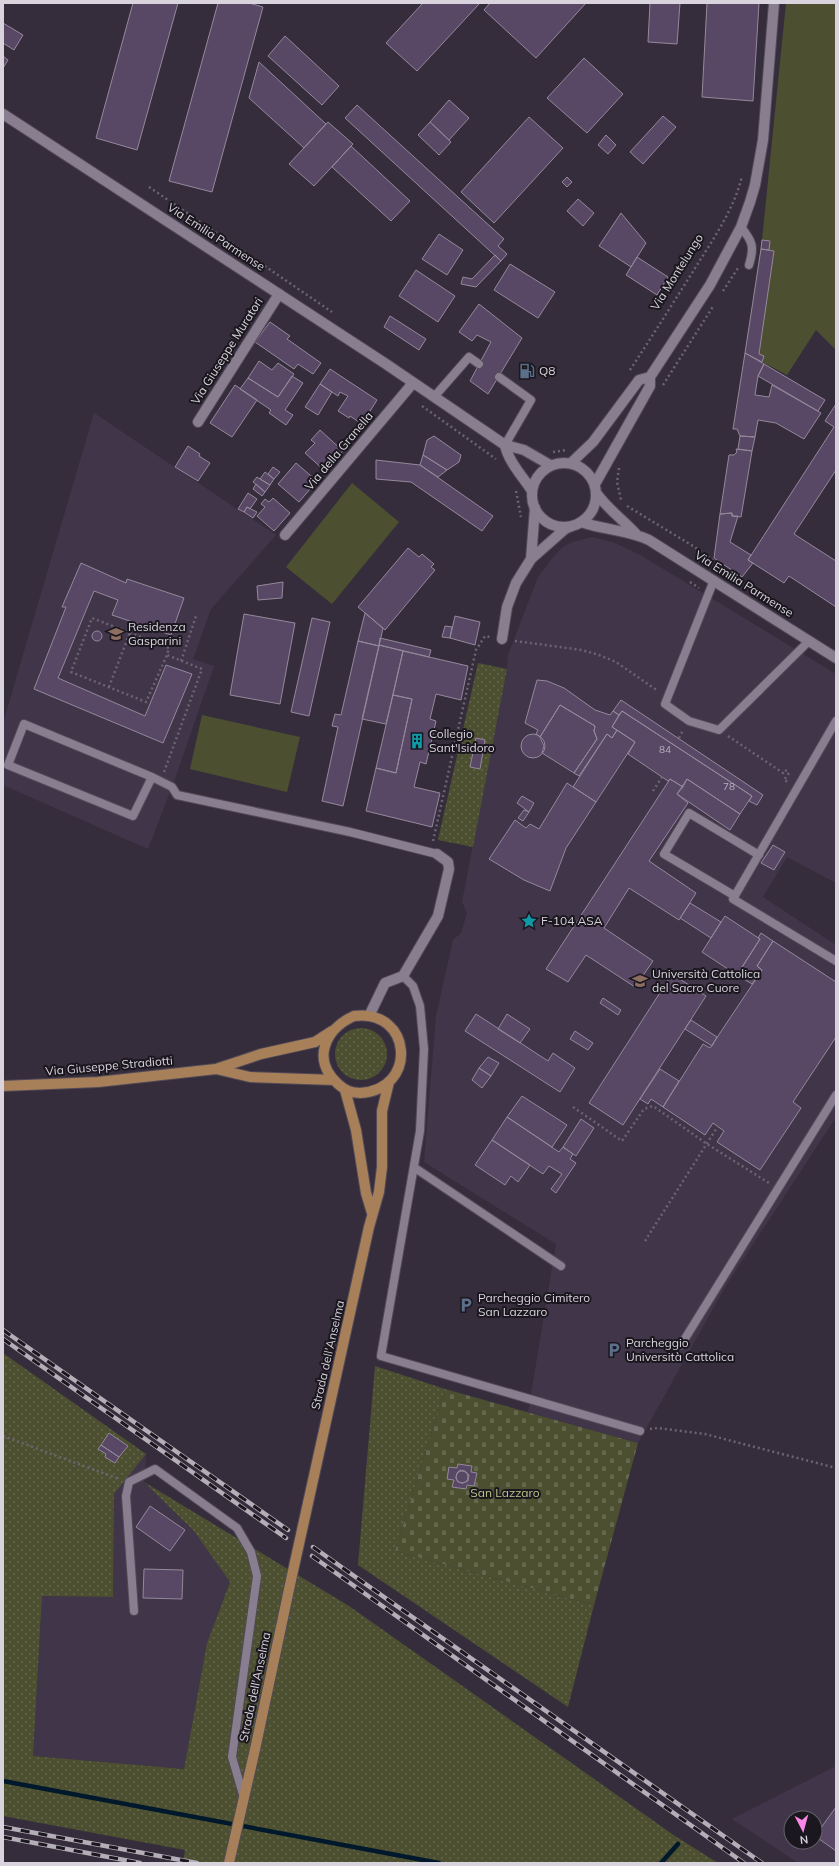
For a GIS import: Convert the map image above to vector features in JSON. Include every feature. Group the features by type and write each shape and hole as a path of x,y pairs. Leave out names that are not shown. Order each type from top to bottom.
{"main road":[{"path":"354,1016 369,1016 381,1020 392,1028 400,1042 400,1065 398,1071 389,1082 372,1090 360,1093 345,1090 334,1080 327,1067 324,1058 327,1040 332,1031 342,1021 354,1016"},
{"name":"Via Giuseppe Stradiotti","path":"3,1086 98,1082 216,1069 261,1054 308,1044 332,1031"},
{"name":"Via Giuseppe Stradiotti","path":"216,1069 250,1078 334,1080"},
{"name":"Strada dell'Anselma","path":"229,1863 372,1213 380,1185 382,1167 382,1111 389,1082"},
{"name":"Strada dell'Anselma","path":"345,1090 356,1130 366,1193 372,1213"}],"street":[{"path":"502,639 507,607 516,583 531,559 565,529 577,524 593,510 596,489 650,386 650,377 710,285 741,227 755,185 763,140 774,3"},
{"name":"Via Emilia Parmense","path":"3,114 505,444 524,450 550,465"},
{"name":"Via Giuseppe Muratori","path":"198,422 279,294"},
{"path":"532,491 538,476 550,465 560,462 571,463 593,442 639,380 650,377"},
{"name":"Via della Granella","path":"285,535 413,383"},
{"path":"505,444 507,455 532,491 535,508 532,528 531,559"},
{"name":"Via Emilia Parmense","path":"571,463 586,470 607,508 621,518 636,534"},
{"name":"Via Emilia Parmense","path":"535,508 540,516 550,524 563,527 577,524 593,526 636,534 650,540 836,658"},
{"path":"369,1016 385,983 403,976 438,916 449,869 448,862 434,852"}],"lane":[{"path":"741,227 752,241 752,256 749,265"},
{"path":"434,397 469,357 479,364"},
{"path":"499,377 531,400 505,444"},
{"path":"714,580 665,704 689,721 719,730 809,641"},
{"path":"734,898 836,721"},
{"path":"152,777 133,816 8,765 24,724 152,777 172,787 177,795 434,852"},
{"path":"759,855 689,812 664,854 836,961"},
{"path":"403,976 413,986 420,1006 424,1049 420,1131 415,1168 381,1356 640,1431"},
{"path":"681,1345 836,1095"},
{"path":"415,1168 561,1266"},
{"path":"134,1611 126,1496 129,1482 155,1469 237,1528 252,1552 257,1576 232,1757 244,1799"}],"path":[{"name":"Via Montelungo","path":"626,376 713,240 737,190 744,170"},
{"name":"Via Emilia Parmense","path":"149,187 339,316"},
{"path":"418,403 501,463"},
{"path":"552,452 569,449"},
{"path":"181,661 196,616"},
{"path":"92,618 169,648 167,655 146,702 71,672 92,618"},
{"path":"109,687 130,632"},
{"path":"434,852 476,650 485,636 582,650 599,655 616,662 656,689 665,704"},
{"path":"160,782 202,669 167,655"},
{"path":"719,730 782,773 785,770 789,773 784,780 787,781"},
{"path":"652,791 662,777"},
{"path":"573,1108 622,1142 644,1109 653,1106 707,1144 778,1189"},
{"path":"644,1241 718,1126"},
{"path":"640,1431 658,1428 705,1434 836,1468"},
{"path":"3,1436 129,1482"}],"shaded area":[{"name":"Residenza Gasparini","path":"94,413 276,535 211,609 193,659 214,666 175,779 148,849 3,785 3,723"},
{"name":"Università Cattolica del Sacro Cuore","path":"593,537 615,543 642,556 836,674 836,883 787,857 763,897 836,945 836,1117 724,1289 638,1443 528,1412 556,1244 424,1162 436,1016 453,940 461,933 467,913 462,902 507,669 508,655 538,577 554,556 564,546"},
{"path":"146,1454 144,1482 194,1531 230,1582 207,1643 184,1769 33,1756 42,1596 113,1597 114,1494"},
{"path":"836,1766 836,1863 798,1863 732,1819"}],"green space":[{"path":"786,3 836,3 836,350 816,330 787,375 745,353 762,240"},
{"path":"352,483 399,522 332,604 286,567"},
{"path":"478,663 507,669 473,847 438,840"},
{"path":"202,715 300,737 287,792 190,769"},
{"path":"361,1028 371,1030 379,1036 385,1044 387,1054 385,1064 379,1072 371,1078 361,1080 351,1078 343,1072 337,1064 335,1054 337,1044 343,1036 351,1030"},
{"path":"3,1353 146,1454 114,1494 113,1597 42,1596 33,1756 184,1769 207,1643 230,1582 194,1531 144,1482 349,1606 675,1836 718,1863 183,1863 185,1850 3,1816"},
{"path":"375,1366 445,1389 395,1551 594,1605 568,1707 358,1565"},
{"name":"San Lazzaro","path":"445,1389 638,1443 594,1605 395,1551"}],"building":[{"path":"133,3 178,3 137,150 96,138"},
{"path":"218,3 249,3 263,7 212,192 169,181"},
{"path":"423,3 480,3 417,71 386,43"},
{"path":"490,3 586,3 536,58 484,10"},
{"path":"650,3 680,3 677,44 648,42"},
{"path":"707,3 759,3 753,101 702,97"},
{"path":"3,23 23,35 14,50 3,43"},
{"path":"285,36 339,86 322,105 268,56"},
{"path":"3,56 8,60 3,68"},
{"path":"584,58 623,94 587,133 547,98"},
{"path":"259,62 326,124 304,148 249,98"},
{"path":"449,100 469,118 449,140 430,122"},
{"path":"357,105 504,239 498,246 507,254 501,261 345,118"},
{"path":"663,116 676,127 643,164 630,152"},
{"path":"529,117 563,148 494,223 461,192"},
{"path":"328,122 353,144 314,186 289,164"},
{"path":"430,122 451,142 439,155 418,135"},
{"path":"606,135 616,145 608,154 598,145"},
{"path":"351,146 410,201 391,221 332,167"},
{"path":"567,177 572,182 567,187 562,182"},
{"path":"578,199 594,213 583,226 567,211"},
{"path":"621,213 646,243 631,267 599,246"},
{"path":"439,234 463,250 447,275 422,259"},
{"path":"762,240 770,241 769,250 761,249"},
{"path":"761,249 774,251 759,354 764,356 762,362 745,353"},
{"path":"495,255 501,261 476,287 461,284 463,277 472,279"},
{"path":"637,257 668,277 657,295 626,275"},
{"path":"510,264 555,292 538,318 494,290"},
{"path":"416,270 455,296 438,322 399,296"},
{"path":"479,304 522,338 488,394 470,381 491,342 477,335 472,341 459,332"},
{"path":"390,316 426,339 419,350 384,327"},
{"path":"270,322 290,336 287,339 321,363 313,374 298,364 294,369 255,342"},
{"path":"745,353 764,364 758,376 755,395 769,397 772,385 821,413 804,439 776,423 758,420 755,437 740,436 737,429 733,429"},
{"path":"259,361 272,370 278,363 294,374 278,397 248,378"},
{"path":"764,364 825,400 818,411 758,376"},
{"path":"330,369 377,400 362,424 350,416 349,418 338,411 348,396 340,392 338,396 320,384"},
{"path":"292,376 303,383 285,410 293,415 286,425 269,413 271,410 240,389 248,378 278,397"},
{"path":"320,384 332,392 318,415 305,407"},
{"path":"235,385 257,400 232,437 210,423"},
{"path":"836,404 836,470 794,534 836,561 836,607 789,576 784,583 748,560 834,427 825,421"},
{"path":"320,430 343,451 325,471 305,453 315,443 311,440"},
{"path":"434,436 461,455 459,462 447,470 423,455 427,440"},
{"path":"740,436 755,437 752,451 738,449"},
{"path":"188,446 210,463 198,481 175,467"},
{"path":"736,449 752,451 741,517 732,516 732,513 720,514 729,455 734,455 737,452"},
{"path":"423,455 447,470 438,477 420,465"},
{"path":"376,460 420,465 493,516 482,531 411,482 376,479"},
{"path":"296,463 317,481 299,502 278,484"},
{"path":"273,467 280,472 274,479 268,474"},
{"path":"265,472 274,479 270,485 260,479"},
{"path":"257,477 270,485 265,492 253,482"},
{"path":"256,484 265,492 262,496 253,489"},
{"path":"248,493 257,499 250,509 247,507 244,512 238,509"},
{"path":"273,498 290,513 274,531 257,516 265,507 261,504 265,499 269,502"},
{"path":"247,507 257,512 253,518 244,512"},
{"path":"732,513 732,516 738,516 730,542 751,555 748,560 753,563 742,577 714,558 720,514"},
{"path":"408,548 419,557 422,554 434,564 431,567 435,570 385,630 358,607"},
{"path":"81,563 126,583 127,579 184,598 171,635 112,615 118,600 94,591 58,678 145,716 166,665 192,674 163,743 34,689 66,607 62,607"},
{"path":"283,582 282,598 258,600 257,586"},
{"path":"365,613 383,628 379,646 358,641"},
{"path":"244,614 295,623 280,704 230,695"},
{"path":"455,616 480,622 475,645 450,638"},
{"path":"312,618 330,622 309,716 291,712"},
{"path":"445,626 452,627 450,638 442,637"},
{"path":"95,631 99,631 101,632 101,640 95,641 92,638 92,634"},
{"path":"380,638 431,650 429,657 379,645"},
{"path":"358,641 379,646 343,806 322,801 338,727 332,726 335,714 341,715"},
{"path":"379,645 403,651 386,724 362,719"},
{"name":"Collegio Sant'Isidoro","path":"403,651 468,666 461,700 436,694 430,719 436,721 426,764 420,762 414,787 440,793 432,827 366,811 376,768 396,773 412,699 393,695"},
{"path":"537,680 547,681 564,688 595,710 610,715 613,711 619,715 612,727 617,730 612,738 607,734 579,776 574,773 597,739 594,731 595,726 560,705 540,737 536,734 538,730 525,723"},
{"path":"393,695 412,699 396,773 376,768"},
{"path":"621,700 763,795 757,805 749,801 752,796 622,711 619,715 613,711"},
{"path":"560,705 595,726 594,731 597,739 574,773 542,753 544,746 540,737"},
{"path":"622,711 752,796 740,814 687,779 683,787 670,779 668,781 628,754 635,742 612,727"},
{"path":"617,730 635,742 596,802 573,787 607,734 612,738"},
{"path":"533,734 541,738 545,746 541,754 533,758 525,754 521,746 525,738"},
{"path":"476,738 485,740 480,769 470,767"},
{"path":"670,779 683,787 677,794 688,803 649,861 696,893 679,920 629,888 604,928 653,961 635,987 586,955 568,982 546,969"},
{"path":"687,779 740,814 730,830 677,794"},
{"path":"567,783 596,802 566,848 550,891 524,880 489,859 515,820 526,828 530,824 539,829"},
{"path":"522,796 534,803 529,812 517,803"},
{"path":"524,810 529,812 523,821 518,818"},
{"path":"773,845 785,852 774,870 761,863"},
{"path":"690,903 721,922 711,938 680,918"},
{"path":"725,916 760,939 737,975 702,952"},
{"path":"761,933 773,941 757,966 762,970 752,984 737,975 760,939 758,938"},
{"path":"773,941 836,982 836,1037 793,1102 801,1108 760,1170 717,1142 724,1131 713,1123 705,1135 663,1107 703,1044 710,1048 762,970 757,966"},
{"path":"672,974 706,996 623,1125 589,1103"},
{"path":"603,998 621,1010 618,1015 600,1003"},
{"path":"476,1014 548,1061 553,1053 575,1068 560,1092 465,1031"},
{"path":"507,1014 530,1029 520,1043 498,1029"},
{"path":"691,1020 717,1037 712,1046 685,1029"},
{"path":"575,1031 593,1043 588,1050 570,1039"},
{"path":"488,1057 499,1063 491,1076 479,1068"},
{"path":"479,1068 491,1076 482,1088 472,1080"},
{"path":"660,1069 679,1081 663,1107 651,1099 648,1104 640,1099"},
{"path":"522,1096 567,1125 552,1147 507,1117"},
{"path":"507,1117 559,1152 563,1147 573,1154 570,1159 576,1163 556,1193 551,1189 562,1174 549,1166 543,1174 492,1140"},
{"path":"581,1119 594,1128 576,1156 563,1147"},
{"path":"492,1140 530,1165 518,1182 511,1176 505,1185 475,1165"},
{"path":"109,1433 128,1446 119,1457 101,1445"},
{"path":"101,1445 119,1457 115,1463 105,1457 106,1454 98,1449"},
{"path":"458,1464 472,1466 471,1472 477,1473 474,1486 467,1485 466,1489 452,1487 454,1480 447,1479 449,1467 457,1468","holes":["460,1470 465,1471 469,1475 468,1481 463,1483 458,1482 456,1478 457,1473"]},
{"path":"460,1471 464,1471 468,1477 464,1483 460,1483 456,1479 456,1475"},
{"path":"150,1506 185,1530 170,1551 136,1527"},
{"path":"144,1569 183,1570 182,1599 143,1598"},
{"path":"836,1807 836,1851 823,1842 823,1825"}],"waterway":[{"path":"3,1781 439,1863"},
{"path":"661,1863 678,1844"}],"railway":[{"path":"3,1330 288,1530"},
{"path":"3,1339 286,1538"},
{"path":"313,1547 762,1863"},
{"path":"312,1556 744,1863"},
{"path":"3,1827 197,1863"},
{"path":"3,1837 140,1863"}],"place":[{"name":"Q8","path":"527,371"},
{"name":"Residenza Gasparini","path":"116,634"},
{"name":"Collegio Sant'Isidoro","path":"417,741"},
{"name":"F-104 ASA","path":"529,921"},
{"name":"Università Cattolica del Sacro Cuore","path":"640,981"},
{"name":"Parcheggio Cimitero San Lazzaro","path":"466,1305"},
{"name":"Parcheggio Università Cattolica","path":"614,1350"}]}
